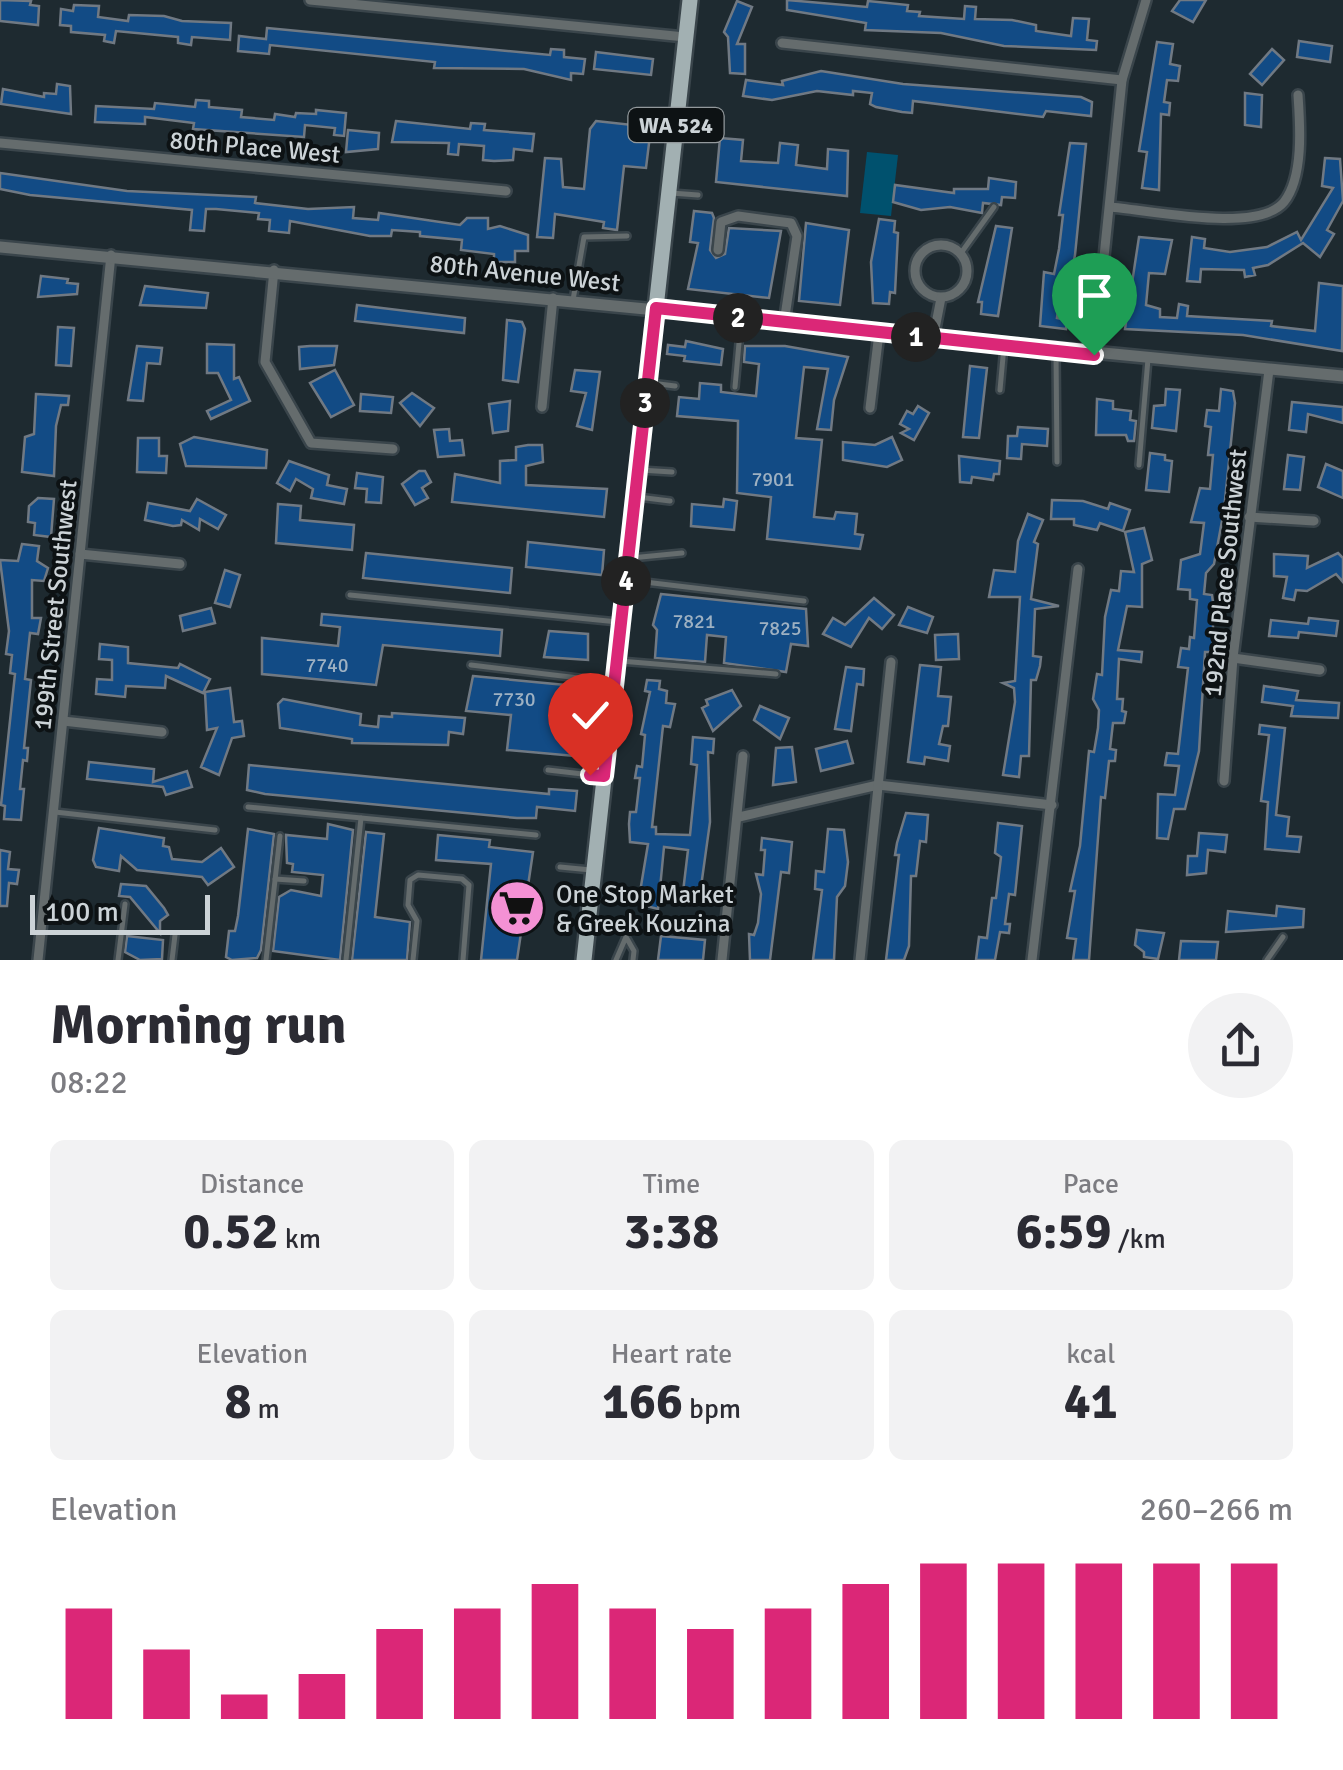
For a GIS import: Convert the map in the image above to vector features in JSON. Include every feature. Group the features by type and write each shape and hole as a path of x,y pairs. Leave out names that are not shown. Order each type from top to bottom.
{"main road":[{"name":"WA 524","path":"584,960 690,0"}],"street":[{"path":"310,0 685,37"},
{"path":"1094,355 1122,80 1146,0"},
{"path":"782,43 1122,80"},
{"path":"1110,206 1254,220 1284,202 1289,189 1300,127 1298,95"},
{"name":"80th Place West","path":"0,143 506,191"},
{"path":"718,250 721,222 738,216 791,223 797,236 784,323"},
{"path":"938,245 961,254 967,278 957,292 941,298 919,285 918,260 938,245"},
{"name":"80th Avenue West","path":"0,248 274,270 1094,355 1343,376"},
{"name":"199th Street Southwest","path":"38,960 111,255"},
{"path":"274,270 266,362 311,443 393,449"},
{"path":"542,406 553,298"},
{"path":"933,339 941,298"},
{"path":"870,408 879,333"},
{"name":"192nd Place Southwest","path":"1224,781 1234,658 1269,370"},
{"path":"1250,517 1314,521"},
{"path":"80,554 180,564"},
{"path":"1032,960 1078,570"},
{"path":"1234,658 1320,670"},
{"path":"860,960 891,662"},
{"path":"64,721 162,732"},
{"path":"722,960 743,756"},
{"path":"739,817 878,785 1052,805"}],"lane":[{"path":"668,193 698,195"},
{"path":"961,254 994,206"},
{"path":"573,300 584,237 627,236"},
{"path":"735,387 742,318"},
{"path":"1000,390 1004,346"},
{"path":"1056,351 1057,462"},
{"path":"1140,465 1148,360"},
{"path":"648,382 674,386"},
{"path":"638,470 672,472"},
{"path":"635,497 670,501"},
{"path":"628,558 646,560 682,553"},
{"path":"626,580 804,601"},
{"path":"350,595 621,622"},
{"path":"617,660 776,674"},
{"path":"471,665 615,682"},
{"path":"548,770 604,776"},
{"path":"248,807 536,835"},
{"path":"52,812 216,830"},
{"path":"346,960 361,818"},
{"path":"266,960 280,836"},
{"path":"560,867 594,870"},
{"path":"413,960 417,921 407,900 410,880 418,874 462,879 468,885 462,960"},
{"path":"275,879 304,881"},
{"path":"118,960 125,904"},
{"path":"172,960 175,936"},
{"path":"616,960 626,936 633,960"},
{"path":"1267,960 1283,937"}],"shaded area":[{"path":"867,152 898,155 891,216 860,213"}],"building":[{"path":"0,0 31,1 30,5 39,6 38,25 0,21"},
{"path":"787,0 867,7 868,1 908,5 907,11 920,12 919,16 964,19 965,6 976,7 975,19 1012,20 1036,25 1036,31 1071,36 1073,18 1089,19 1087,40 1097,41 1096,50 1004,46 941,33 865,30 866,23 787,10"},
{"path":"1180,0 1206,0 1193,22 1172,11"},
{"path":"737,1 752,7 737,44 745,44 745,74 730,73 728,37 724,32"},
{"path":"74,5 99,6 98,17 128,21 129,15 231,23 230,40 192,37 191,45 178,43 178,37 116,31 114,43 104,41 105,35 71,32 71,26 60,25 61,9 73,11"},
{"path":"267,28 550,55 551,49 564,50 564,57 585,59 583,74 571,73 571,80 524,69 434,68 435,62 270,45 269,54 238,51 239,36 266,39"},
{"path":"1299,41 1332,46 1330,62 1297,57"},
{"path":"1157,42 1173,44 1170,64 1180,66 1178,81 1167,80 1164,102 1170,103 1169,115 1161,114 1159,190 1142,188 1147,152 1139,151"},
{"path":"1272,49 1284,60 1262,85 1250,74"},
{"path":"596,52 653,59 651,75 594,69"},
{"path":"821,71 903,84 1081,97 1092,102 1091,116 1046,111 1043,117 913,101 912,113 902,112 870,104 872,93 853,91 853,95 817,91 772,100 743,96 746,80 783,85 782,81"},
{"path":"57,84 70,86 71,114 1,104 3,89 44,97 44,93 56,94"},
{"path":"1245,93 1262,95 1261,127 1245,125"},
{"path":"196,100 209,101 209,107 242,110 241,117 274,120 275,114 295,117 296,113 316,114 316,110 346,113 344,136 334,135 335,128 305,125 304,137 193,129 194,123 145,117 145,124 95,122 96,106 154,109 155,103 195,107"},
{"path":"396,121 470,129 471,123 485,124 484,130 534,134 532,151 514,149 513,160 494,161 483,160 484,146 459,144 458,155 448,154 449,143 392,142"},
{"path":"596,121 651,127 646,168 624,166 617,230 603,228 604,222 555,214 553,238 537,237 545,158 561,159 563,187 584,189 590,129"},
{"path":"348,130 379,133 378,149 346,152"},
{"path":"720,138 743,140 741,161 778,163 780,143 798,145 796,165 827,169 828,149 848,151 847,196 716,182"},
{"path":"1070,143 1086,144 1075,255 1067,295 1060,294 1057,318 1067,320 1066,329 1040,326 1044,272 1054,274 1059,249 1063,215 1059,215"},
{"path":"1325,158 1340,159 1343,201 1327,230 1334,234 1320,257 1303,243 1268,265 1253,268 1255,275 1245,277 1244,270 1201,269 1200,282 1187,281 1192,237 1205,239 1204,248 1230,252 1267,247 1297,232 1301,240 1333,188 1322,186"},
{"path":"0,173 127,191 256,197 255,203 308,209 354,207 353,218 378,220 379,213 460,225 467,218 488,218 488,229 500,226 528,235 528,251 515,251 515,262 494,262 494,254 461,250 462,240 392,230 391,236 370,236 290,221 289,233 269,231 270,220 258,219 259,213 216,209 206,209 204,231 190,230 192,210 30,195 0,189"},
{"path":"989,178 1016,182 1015,198 1002,197 1001,205 983,203 982,213 950,207 921,210 893,202 895,185 954,193 954,189 988,189"},
{"path":"694,211 712,213 710,250 716,258 725,254 729,228 781,231 769,298 688,289 698,243 690,242"},
{"path":"879,219 895,221 894,232 898,233 895,293 890,292 889,304 873,303 871,262"},
{"path":"806,223 849,230 840,305 799,301"},
{"path":"996,226 1012,228 998,316 981,314 982,302 978,302"},
{"path":"1139,237 1172,240 1165,274 1149,273 1146,305 1160,309 1160,317 1177,318 1179,304 1188,306 1187,316 1272,321 1271,326 1315,331 1319,283 1343,286 1342,351 1243,335 1125,329"},
{"path":"41,276 78,284 77,294 38,297"},
{"path":"145,286 208,293 206,308 140,305"},
{"path":"357,305 465,318 464,333 355,321"},
{"path":"507,320 522,322 525,329 518,382 503,380"},
{"path":"58,327 74,328 71,366 56,365"},
{"path":"686,341 723,349 721,365 684,361 685,356 667,354 668,345 685,347"},
{"path":"207,344 234,345 234,379 239,377 250,401 211,419 207,411 231,400 218,373 207,373"},
{"path":"137,346 162,348 160,364 147,363 143,401 128,400"},
{"path":"337,346 334,365 300,369 299,347"},
{"path":"745,346 785,346 848,357 834,400 831,430 817,429 828,369 804,367 796,438 822,440 814,517 834,519 836,512 857,514 855,534 863,535 860,549 767,539 771,497 737,493 738,421 677,416 679,397 699,399 700,383 721,385 721,392 756,396 759,364 744,362"},
{"path":"970,366 987,368 979,438 963,437"},
{"path":"335,370 354,405 331,417 310,383"},
{"path":"575,370 600,372 592,430 577,426 586,393 571,391"},
{"path":"1166,389 1180,390 1176,431 1152,428 1154,406 1165,405"},
{"path":"1221,389 1233,391 1235,403 1224,510 1214,564 1206,573 1204,594 1212,595 1213,640 1212,652 1205,652 1199,751 1185,809 1174,809 1168,839 1157,838 1158,794 1175,795 1179,766 1165,765 1167,753 1178,754 1188,668 1178,667 1181,648 1189,649 1190,637 1194,638 1197,600 1190,599 1190,590 1178,589 1181,560 1200,554 1204,523 1191,522 1200,488 1210,489 1211,427 1205,426 1207,410 1219,411"},
{"path":"412,393 434,408 420,426 400,403"},
{"path":"36,394 69,396 68,405 61,405 56,426 54,476 22,472 25,437 34,434"},
{"path":"361,394 393,397 391,413 360,411"},
{"path":"1097,399 1113,401 1113,409 1131,411 1130,420 1136,421 1134,441 1128,441 1126,435 1096,435"},
{"path":"510,401 508,431 493,433 489,404"},
{"path":"1292,402 1343,407 1343,423 1308,414 1306,432 1289,430"},
{"path":"918,406 929,413 914,440 901,433 909,429 900,424 907,411 913,414"},
{"path":"1018,427 1048,429 1047,446 1022,444 1021,459 1007,458 1008,436 1017,436"},
{"path":"449,429 450,441 462,440 464,455 438,457 434,430"},
{"path":"194,437 267,450 266,468 186,466 180,444"},
{"path":"892,437 902,460 887,467 843,460 843,442 875,445"},
{"path":"138,438 159,438 159,456 167,456 166,473 137,472"},
{"path":"542,445 543,462 526,466 526,485 607,489 604,517 452,502 455,474 500,483 500,461 516,460 516,447"},
{"path":"1150,453 1165,455 1165,460 1172,461 1169,492 1146,490"},
{"path":"1288,455 1304,457 1300,490 1284,489"},
{"path":"959,456 1000,461 999,474 994,474 993,480 972,477 971,483 960,482"},
{"path":"289,461 329,475 327,485 347,489 344,504 311,498 313,489 296,479 290,491 277,483"},
{"path":"1326,464 1343,471 1343,498 1318,487"},
{"path":"425,471 431,482 422,488 428,498 415,505 402,484"},
{"path":"357,473 383,477 381,503 366,502 367,489 355,488"},
{"path":"38,498 54,499 51,537 34,535 35,523 28,522 29,506"},
{"path":"197,499 226,515 218,529 200,519 199,530 182,520 181,525 173,526 145,520 148,503 190,511"},
{"path":"724,499 737,501 734,530 691,526 692,504 723,507"},
{"path":"1052,500 1083,501 1108,509 1110,503 1130,510 1123,531 1100,523 1097,530 1074,525 1074,519 1051,519"},
{"path":"278,504 301,506 300,520 354,525 352,550 276,543"},
{"path":"1028,514 1043,520 1034,542 1038,544 1031,599 1059,606 1035,609 1033,656 1041,657 1036,680 1031,680 1029,756 1021,756 1019,777 1003,775 1015,702 1014,688 1003,683 1015,681 1020,597 989,597 994,570 1015,572 1018,541"},
{"path":"1144,528 1152,560 1142,564 1142,607 1127,606 1118,650 1142,652 1141,662 1119,659 1117,699 1123,699 1122,711 1126,712 1124,723 1113,723 1110,749 1116,750 1115,761 1109,761 1105,798 1101,797 1089,960 1073,960 1076,939 1067,938 1075,891 1070,891 1080,846 1089,751 1094,752 1098,728 1099,710 1093,699 1097,674 1102,675 1105,617 1111,590 1119,591 1121,571 1134,572 1125,532"},
{"path":"528,542 604,550 602,575 526,567"},
{"path":"22,544 39,546 37,561 48,568 44,581 32,580 32,618 41,618 38,634 30,633 25,679 31,680 24,748 28,748 27,761 23,760 20,789 24,789 21,820 4,819 5,806 1,805 15,674 10,673 12,655 6,654 9,631 0,560 18,561"},
{"path":"366,553 512,568 510,593 363,578"},
{"path":"1338,553 1343,558 1343,582 1336,574 1307,591 1296,590 1294,600 1283,598 1287,577 1274,576 1274,554 1308,556 1307,568"},
{"path":"225,570 240,575 230,607 215,603"},
{"path":"661,594 806,609 808,646 791,644 786,672 724,663 726,637 707,635 705,662 655,658 657,630 653,625"},
{"path":"874,598 894,615 882,629 869,618 851,647 823,634 833,618 845,625"},
{"path":"908,607 933,617 927,633 899,625"},
{"path":"211,608 215,623 183,631 180,616"},
{"path":"322,614 502,630 500,656 383,645 376,685 262,674 262,638 338,646 340,627 321,625"},
{"path":"1309,618 1338,621 1336,636 1299,632 1298,638 1269,636 1271,620 1308,624"},
{"path":"549,631 588,634 588,660 544,657"},
{"path":"958,634 959,659 936,660 935,635"},
{"path":"100,644 128,647 128,663 178,668 180,664 210,679 203,693 166,676 165,688 126,686 125,697 96,694 97,679 112,680 112,660 99,659"},
{"path":"920,665 941,667 938,696 951,697 948,726 943,726 939,744 950,746 948,761 925,757 924,764 908,762"},
{"path":"846,667 864,669 863,685 857,684 851,731 835,729"},
{"path":"473,676 586,687 581,753 575,756 507,750 511,715 466,711"},
{"path":"647,680 660,681 659,689 667,691 666,703 675,704 670,727 663,726 652,827 656,827 656,834 690,835 697,765 691,764 693,737 714,739 713,753 708,752 710,822 700,894 683,892 688,850 664,847 658,909 638,904 648,844 630,842 629,824 630,812 636,812 640,778 635,778 637,766 642,767 645,735 641,734 650,692 645,691"},
{"path":"1264,686 1298,691 1296,700 1339,703 1338,718 1291,716 1293,706 1262,702"},
{"path":"230,688 234,722 242,721 244,736 232,738 219,775 201,767 217,728 207,730 205,692"},
{"path":"732,690 741,706 713,731 702,708 708,705 706,700"},
{"path":"283,699 361,714 360,725 378,727 379,716 392,717 392,713 465,718 463,734 449,732 448,745 352,743 352,739 280,728 278,704"},
{"path":"760,706 789,718 780,739 754,720"},
{"path":"1260,725 1285,728 1276,815 1289,817 1287,836 1301,837 1299,852 1265,849 1268,802 1261,801 1269,735 1259,734"},
{"path":"847,741 853,763 821,771 816,749"},
{"path":"792,747 796,782 773,785 776,748"},
{"path":"89,762 154,769 153,782 187,771 192,787 166,795 163,787 87,779"},
{"path":"249,765 549,794 549,789 577,791 575,811 537,807 536,818 517,818 265,794 247,790"},
{"path":"906,813 928,815 926,842 920,841 916,876 911,876 909,946 904,960 886,960 899,855 895,855"},
{"path":"998,823 1022,826 1015,895 1009,894 1005,924 1010,924 1009,933 1000,932 995,960 976,960 979,937 987,938 992,898 996,898 1001,857 995,853"},
{"path":"328,824 353,830 340,960 273,951 279,897 291,890 321,896 323,875 292,872 293,864 287,863 286,835 327,839"},
{"path":"99,828 164,838 163,846 169,847 172,859 202,862 221,848 234,867 208,885 202,877 137,870 121,856 119,871 96,867 93,860"},
{"path":"248,829 274,834 261,950 257,958 232,960 226,957 229,931 235,931 238,916"},
{"path":"828,829 844,830 848,862 845,886 837,897 834,960 813,960 822,890 815,889 816,871 824,872"},
{"path":"366,832 384,834 375,917 410,922 407,960 352,960"},
{"path":"1199,833 1227,835 1225,852 1208,850 1206,873 1187,875 1188,856 1197,856"},
{"path":"438,835 490,840 489,847 533,852 517,960 481,960 491,864 436,860"},
{"path":"762,838 792,842 789,873 781,872 770,960 750,960 749,934 754,935 758,923 761,894 756,874 763,875"},
{"path":"0,850 10,852 8,869 19,870 17,884 9,883 7,906 0,906"},
{"path":"121,884 146,886 164,908 168,915 160,921 160,933 130,897 119,896"},
{"path":"1277,906 1304,909 1303,927 1226,932 1228,911 1276,916"},
{"path":"1137,930 1164,933 1158,959 1144,957 1135,945"},
{"path":"127,936 163,940 162,959 140,960 125,952"},
{"path":"661,936 705,940 703,960 658,960"},
{"path":"1181,941 1218,942 1216,960 1179,960"}],"place":[{"name":"One Stop Market & Greek Kouzina","path":"517,908"}],"route":[{"path":"590,775 604,776 656,308 1094,355"}]}
